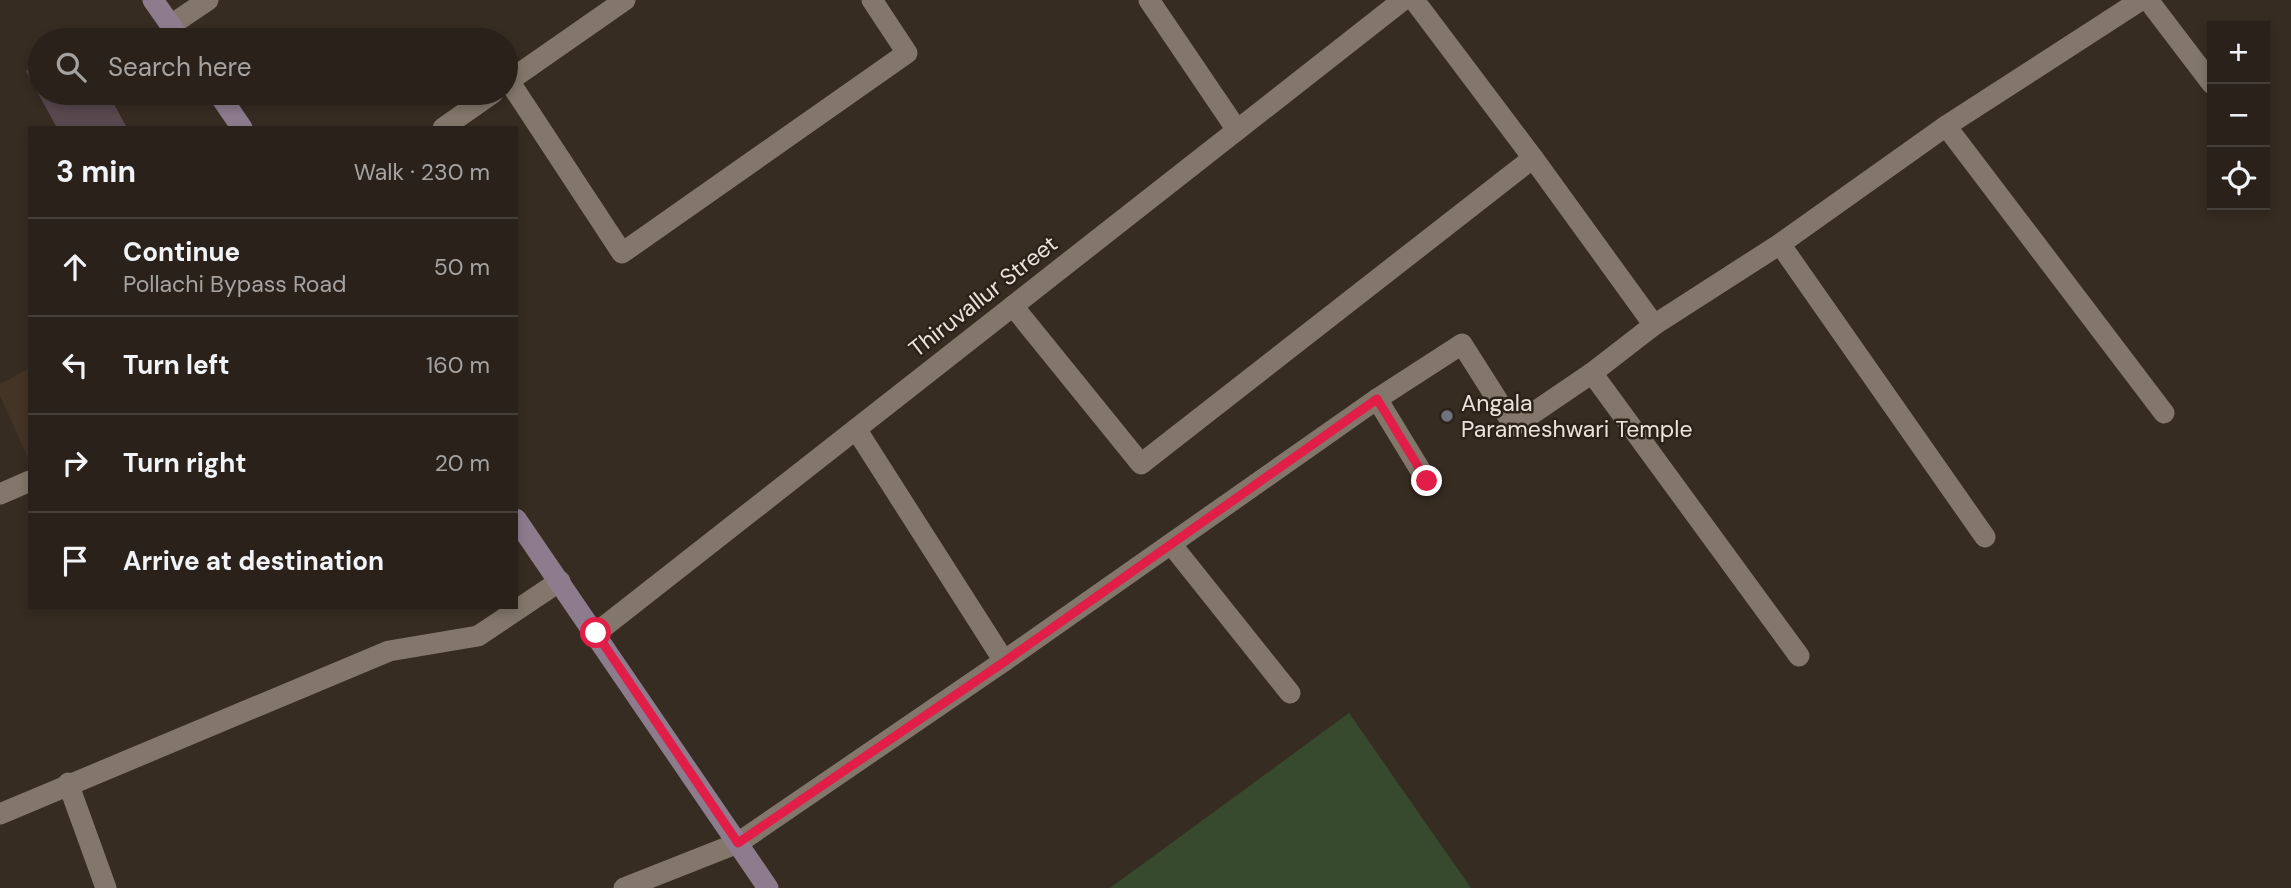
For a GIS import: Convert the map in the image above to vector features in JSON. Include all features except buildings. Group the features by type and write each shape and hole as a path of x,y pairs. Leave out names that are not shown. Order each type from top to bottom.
{"main road":[{"path":"153,0 173,28"},
{"path":"227,105 242,126"},
{"path":"518,522 768,888"}],"street":[{"path":"181,28 208,0"},
{"path":"518,75 625,0"},
{"path":"516,105 622,253 907,53 873,0"},
{"path":"1149,0 1237,130"},
{"name":"Thiruvallur Street","path":"596,633 1403,0"},
{"path":"1414,0 1534,158 1654,326"},
{"path":"624,888 738,843 1004,662 1377,399 1462,344 1514,426 1592,373 1654,326 1780,244 1946,126 2141,0"},
{"path":"2148,0 2211,84"},
{"path":"446,126 475,105"},
{"path":"1946,126 2164,414"},
{"path":"1013,306 1141,464 1534,158"},
{"path":"1780,244 1985,537"},
{"path":"1592,373 1798,656"},
{"path":"1377,399 1427,481"},
{"path":"856,429 1004,662"},
{"path":"0,494 28,482"},
{"path":"1171,544 1290,694"},
{"path":"0,814 68,783 389,651 478,636 560,581"},
{"path":"68,783 106,888"}],"shaded area":[{"path":"28,369 28,458 0,396 0,384"}],"green space":[{"path":"1349,713 1471,888 1110,888"}],"place":[{"name":"Angala Parameshwari Temple","path":"1447,416"}],"route":[{"path":"596,633 738,843 1004,662 1377,399 1427,481"}]}
